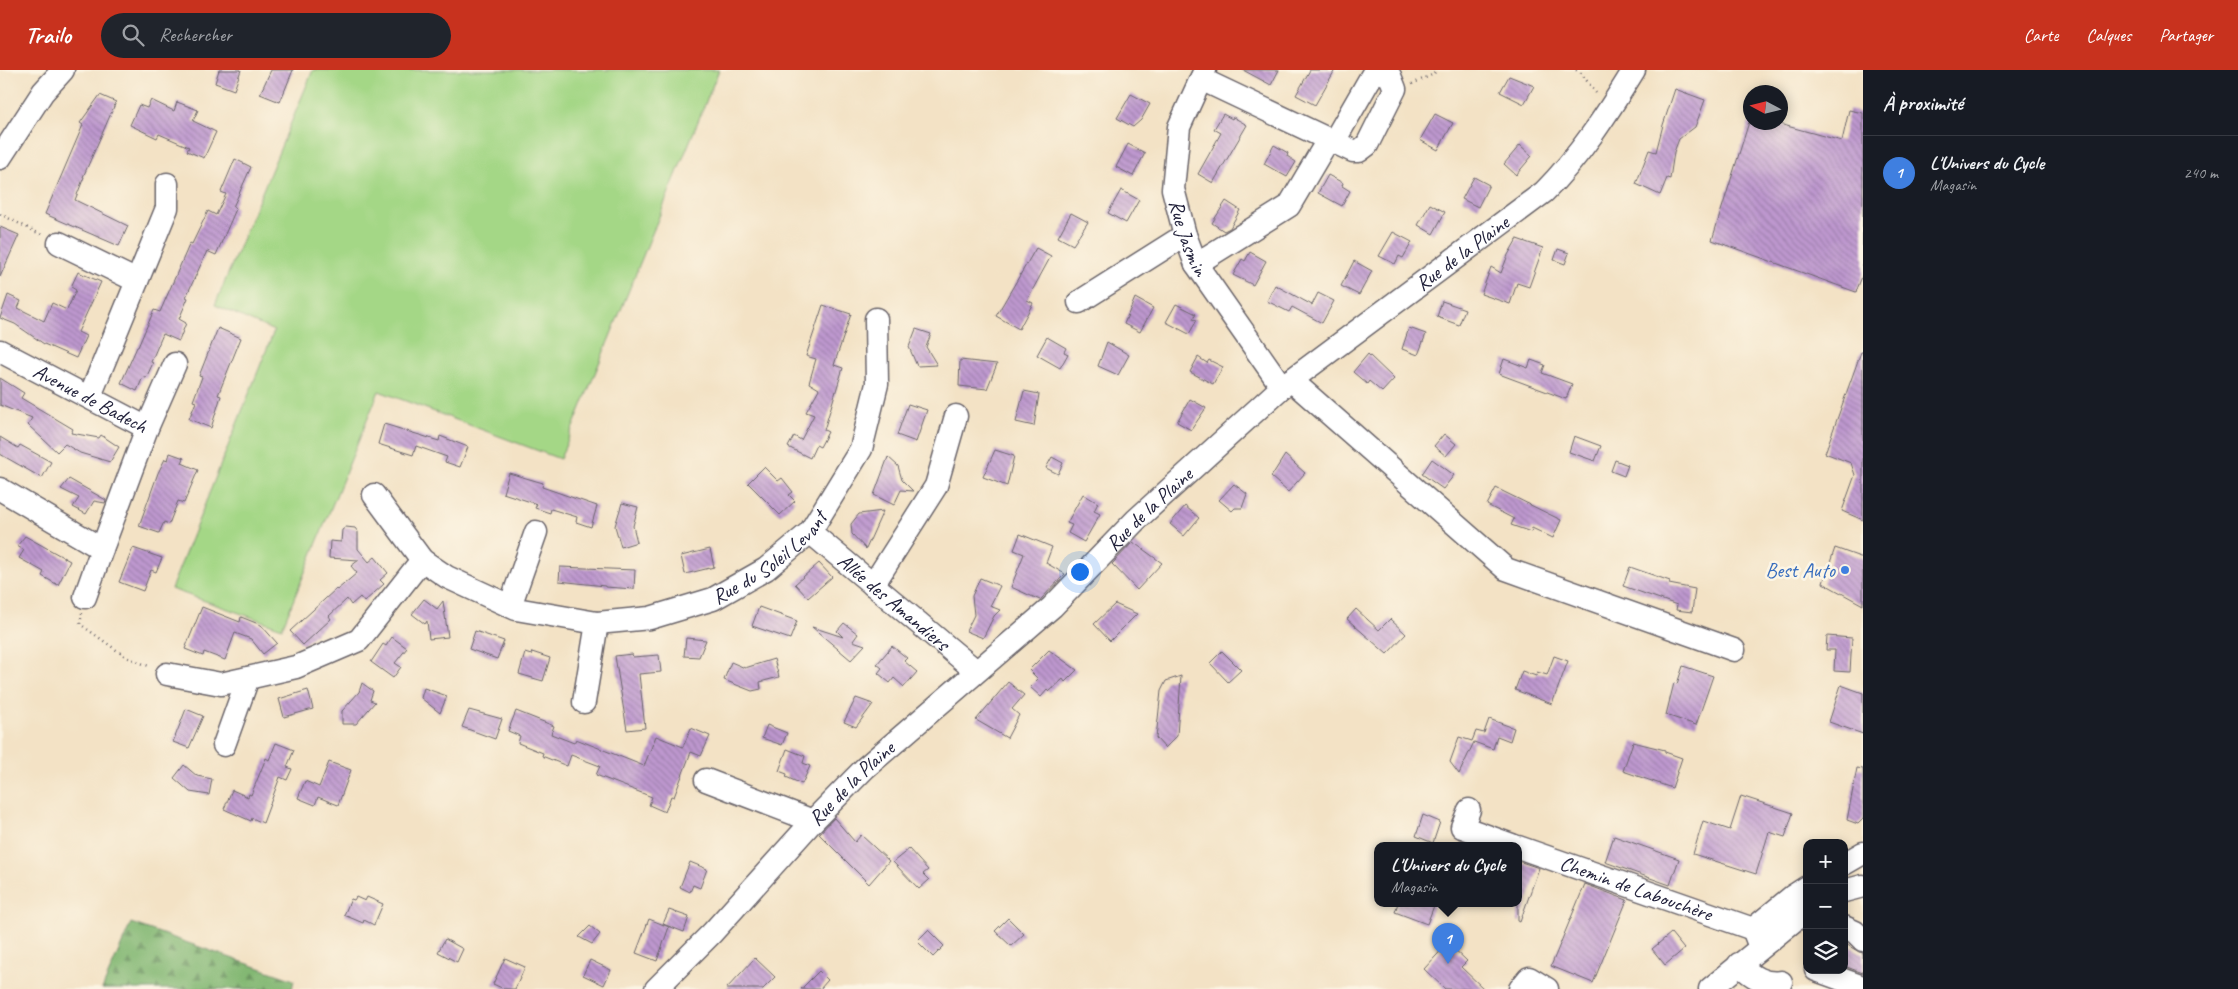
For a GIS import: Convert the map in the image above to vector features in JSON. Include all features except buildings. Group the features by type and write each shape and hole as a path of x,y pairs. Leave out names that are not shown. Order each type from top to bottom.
{"street":[{"path":"0,158 8,130 63,70"},
{"path":"1196,264 1289,206 1330,142 1375,70 1390,76 1396,89 1367,145 1359,151 1353,152 1330,142 1203,74"},
{"name":"Rue de la Plaine","path":"656,989 712,933 813,821 866,768 1052,607 1136,520 1286,383 1544,192 1566,170 1589,140 1634,70"},
{"name":"Rue Jasmin","path":"1203,74 1179,127 1173,189 1185,235 1196,264 1286,383 1506,569 1734,650"},
{"path":"90,396 167,208 167,184"},
{"path":"1078,302 1185,235"},
{"path":"59,243 137,281"},
{"name":"Rue du Soleil Levant","path":"374,495 422,560 446,577 510,606 598,623 650,618 713,599 766,569 810,532 861,450 877,384 876,319"},
{"name":"Avenue de Badech","path":"0,351 90,396 147,428 175,364"},
{"path":"873,585 936,486 956,416"},
{"path":"85,597 147,428"},
{"path":"0,489 102,549"},
{"path":"510,606 536,532"},
{"name":"Allée des Amandiers","path":"810,532 976,671"},
{"path":"167,674 221,684 296,667 359,640 422,560"},
{"path":"584,702 598,623"},
{"path":"224,746 248,678"},
{"path":"706,780 813,821"},
{"path":"1468,810 1462,827 1504,842"},
{"name":"Chemin de Labouchère","path":"1522,850 1756,938"},
{"path":"1848,862 1863,853"},
{"path":"1848,890 1863,886"},
{"path":"1710,989 1739,964 1756,938 1793,896 1803,890"},
{"path":"1756,938 1803,912"},
{"path":"1848,929 1855,932 1863,941 1857,943 1848,940"},
{"path":"1739,964 1752,976 1773,984 1781,982"},
{"path":"1827,974 1863,987"},
{"path":"1520,989 1529,978 1547,989"}],"path":[{"path":"1396,89 1415,84 1434,74 1436,70"},
{"path":"1576,70 1596,93"},
{"path":"0,214 59,243"},
{"path":"85,597 80,624 126,657 167,674"}],"green space":[{"path":"313,70 719,70 560,459 379,391 282,628 171,589 274,331 215,305"},
{"path":"131,923 294,980 292,989 102,989"}],"place":[{"name":"Best Auto","path":"1845,570"},
{"name":"L'Univers du Cycle","path":"1448,964"}]}
